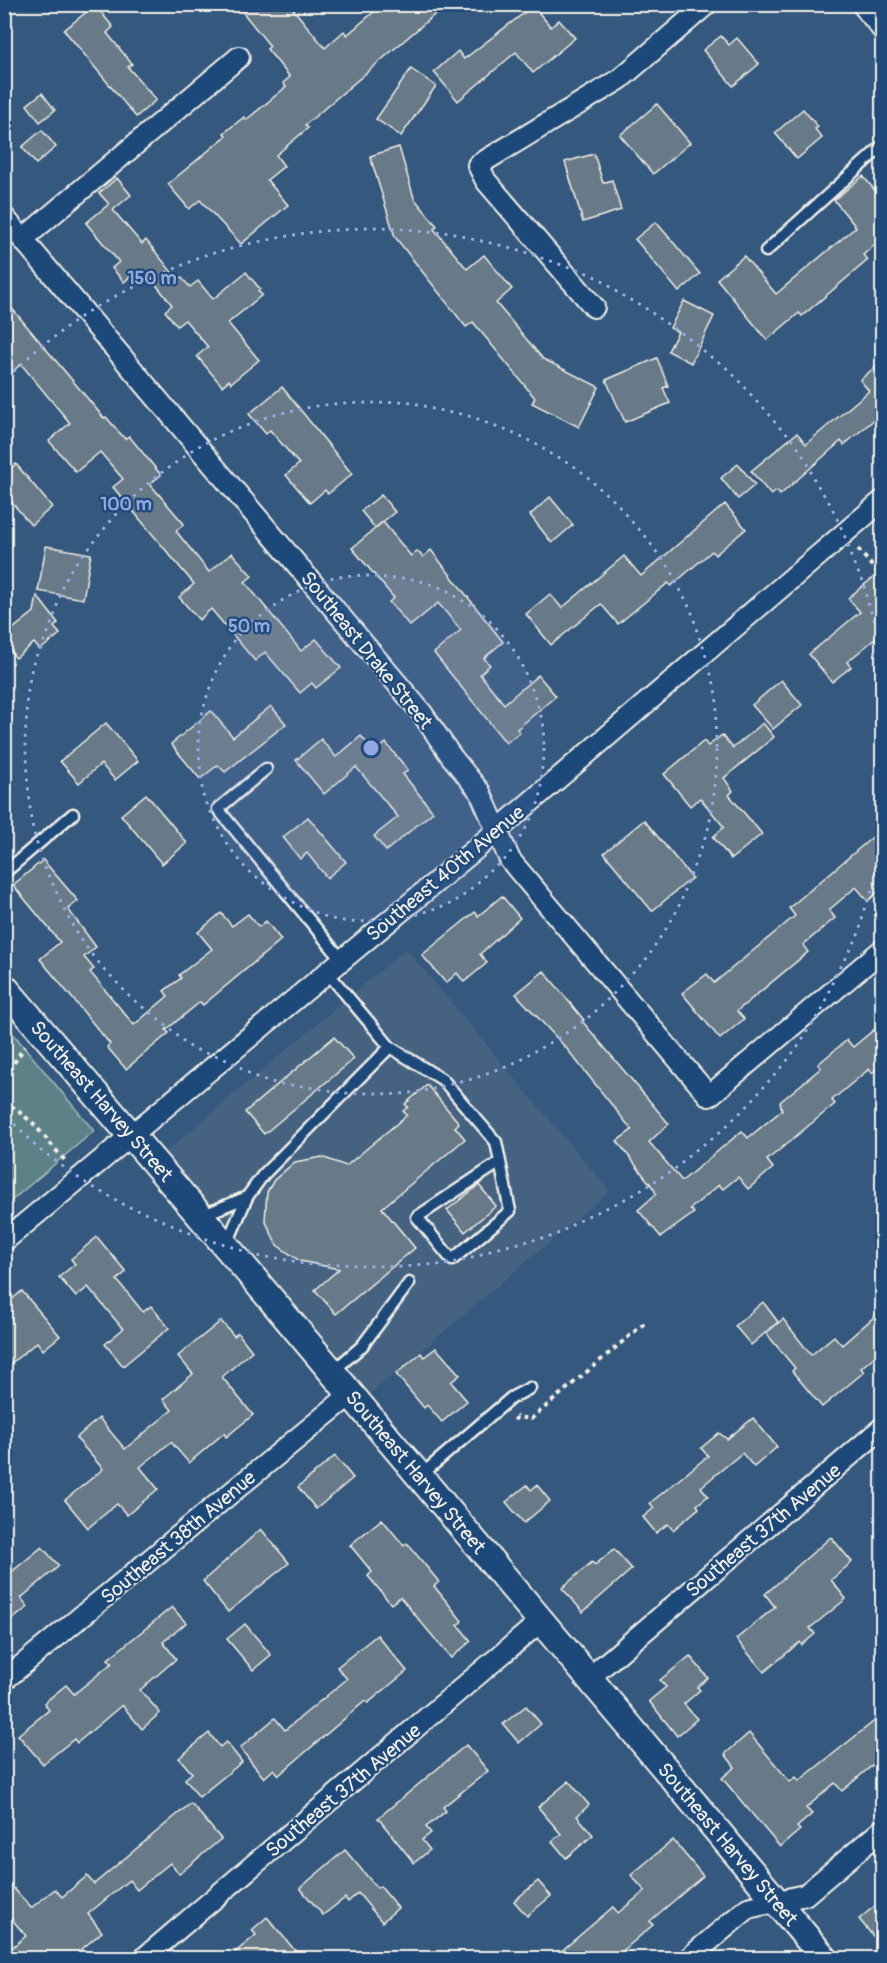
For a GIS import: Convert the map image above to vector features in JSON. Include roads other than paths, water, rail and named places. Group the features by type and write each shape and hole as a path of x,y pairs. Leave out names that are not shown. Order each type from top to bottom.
{"street":[{"path":"594,307 486,181 478,165 620,79 706,4"},
{"path":"862,4 882,29"},
{"path":"23,239 238,57"},
{"name":"Southeast Drake Street","path":"4,217 422,713 451,756 480,792 510,860 709,1096 882,950"},
{"name":"Southeast 40th Avenue","path":"4,1241 497,829 882,501"},
{"name":"Southeast Harvey Street","path":"4,987 201,1216 824,1959"},
{"name":"Southeast 38th Avenue","path":"4,1680 351,1394"},
{"name":"Southeast 37th Avenue","path":"589,1678 882,1428"},
{"name":"Southeast 37th Avenue","path":"144,1959 541,1621"},
{"path":"689,1959 748,1908 805,1895 882,1830"}],"lane":[{"path":"766,251 882,146"},
{"path":"266,769 218,808 334,966 390,1047 443,1080 496,1142 510,1211 452,1260 417,1217 500,1162"},
{"path":"4,873 74,814"},
{"path":"226,1246 248,1197 262,1175 390,1047"},
{"path":"201,1216 248,1197"},
{"path":"332,1372 362,1346 409,1282"},
{"path":"420,1476 511,1398 530,1388"}]}
